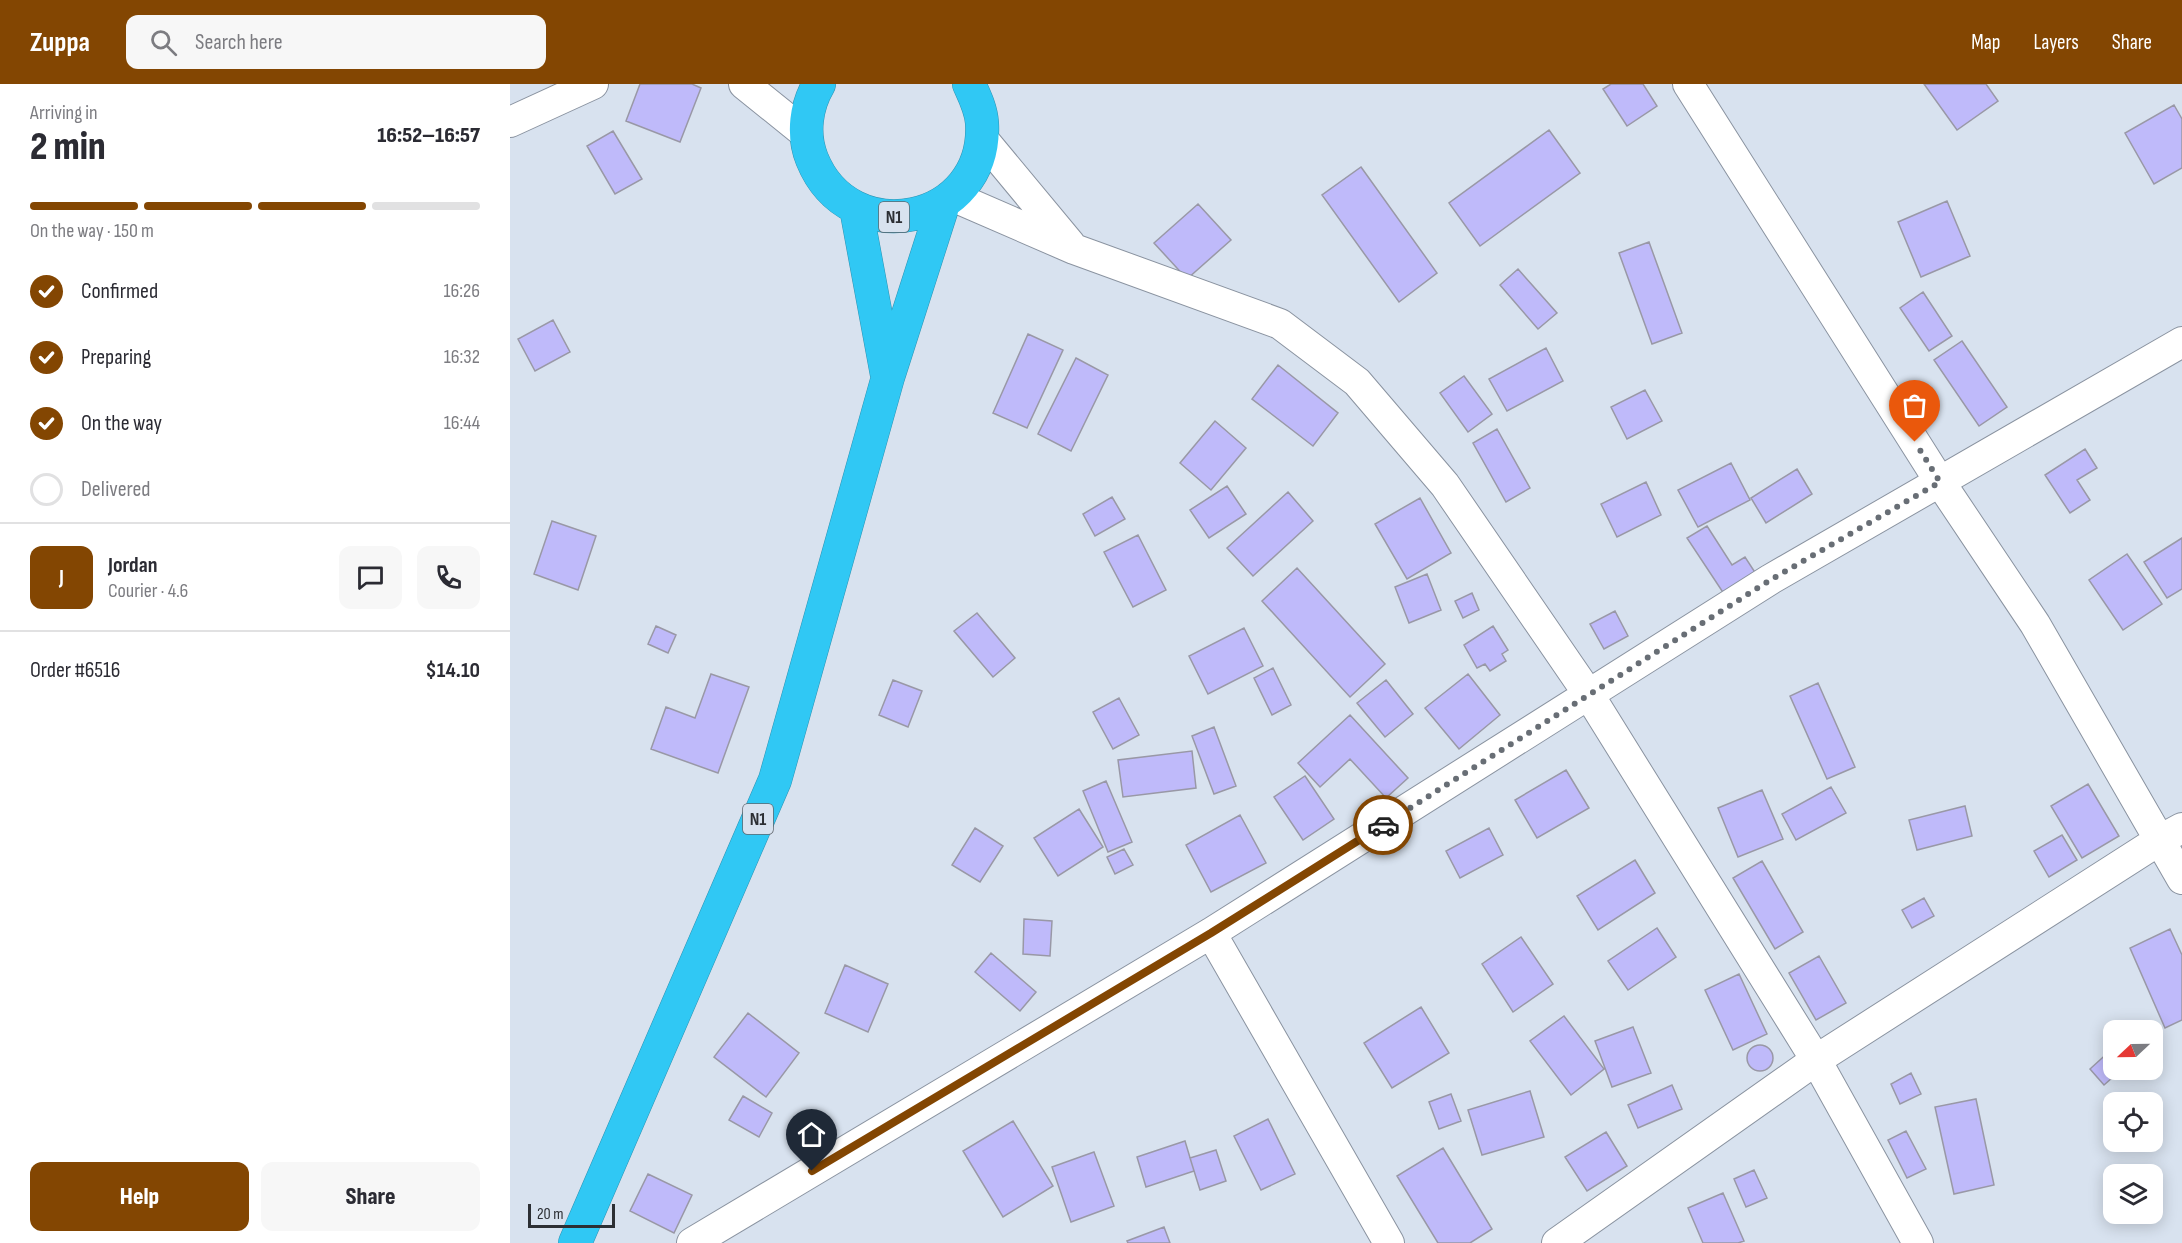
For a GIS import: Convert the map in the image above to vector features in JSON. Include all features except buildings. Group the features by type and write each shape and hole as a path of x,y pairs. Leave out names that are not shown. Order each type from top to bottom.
{"highway":[{"name":"N1","path":"819,84 810,102 806,134 817,170 840,198 856,208 883,216 910,216 928,211 948,199 966,179 977,160 982,138 979,91"},
{"name":"N1","path":"575,1243 775,780 888,377 948,199"},
{"name":"N1","path":"856,208 888,377"}],"street":[{"path":"510,122 593,84"},
{"path":"744,84 806,134"},
{"path":"1688,84 1940,482 2035,624 2170,835 2182,879"},
{"path":"982,138 1074,249"},
{"path":"948,199 1074,249 1280,324 1357,382 1445,485 1589,695 1816,1060 1918,1243"},
{"path":"692,1243 1211,933 1772,579 2182,342"},
{"path":"1557,1243 1816,1060 2170,835"},
{"path":"1211,933 1389,1243"}],"way so far":[{"path":"1383,825 1772,579 1940,482 1915,442"}],"route":[{"path":"812,1171 1211,933 1383,825"}]}
